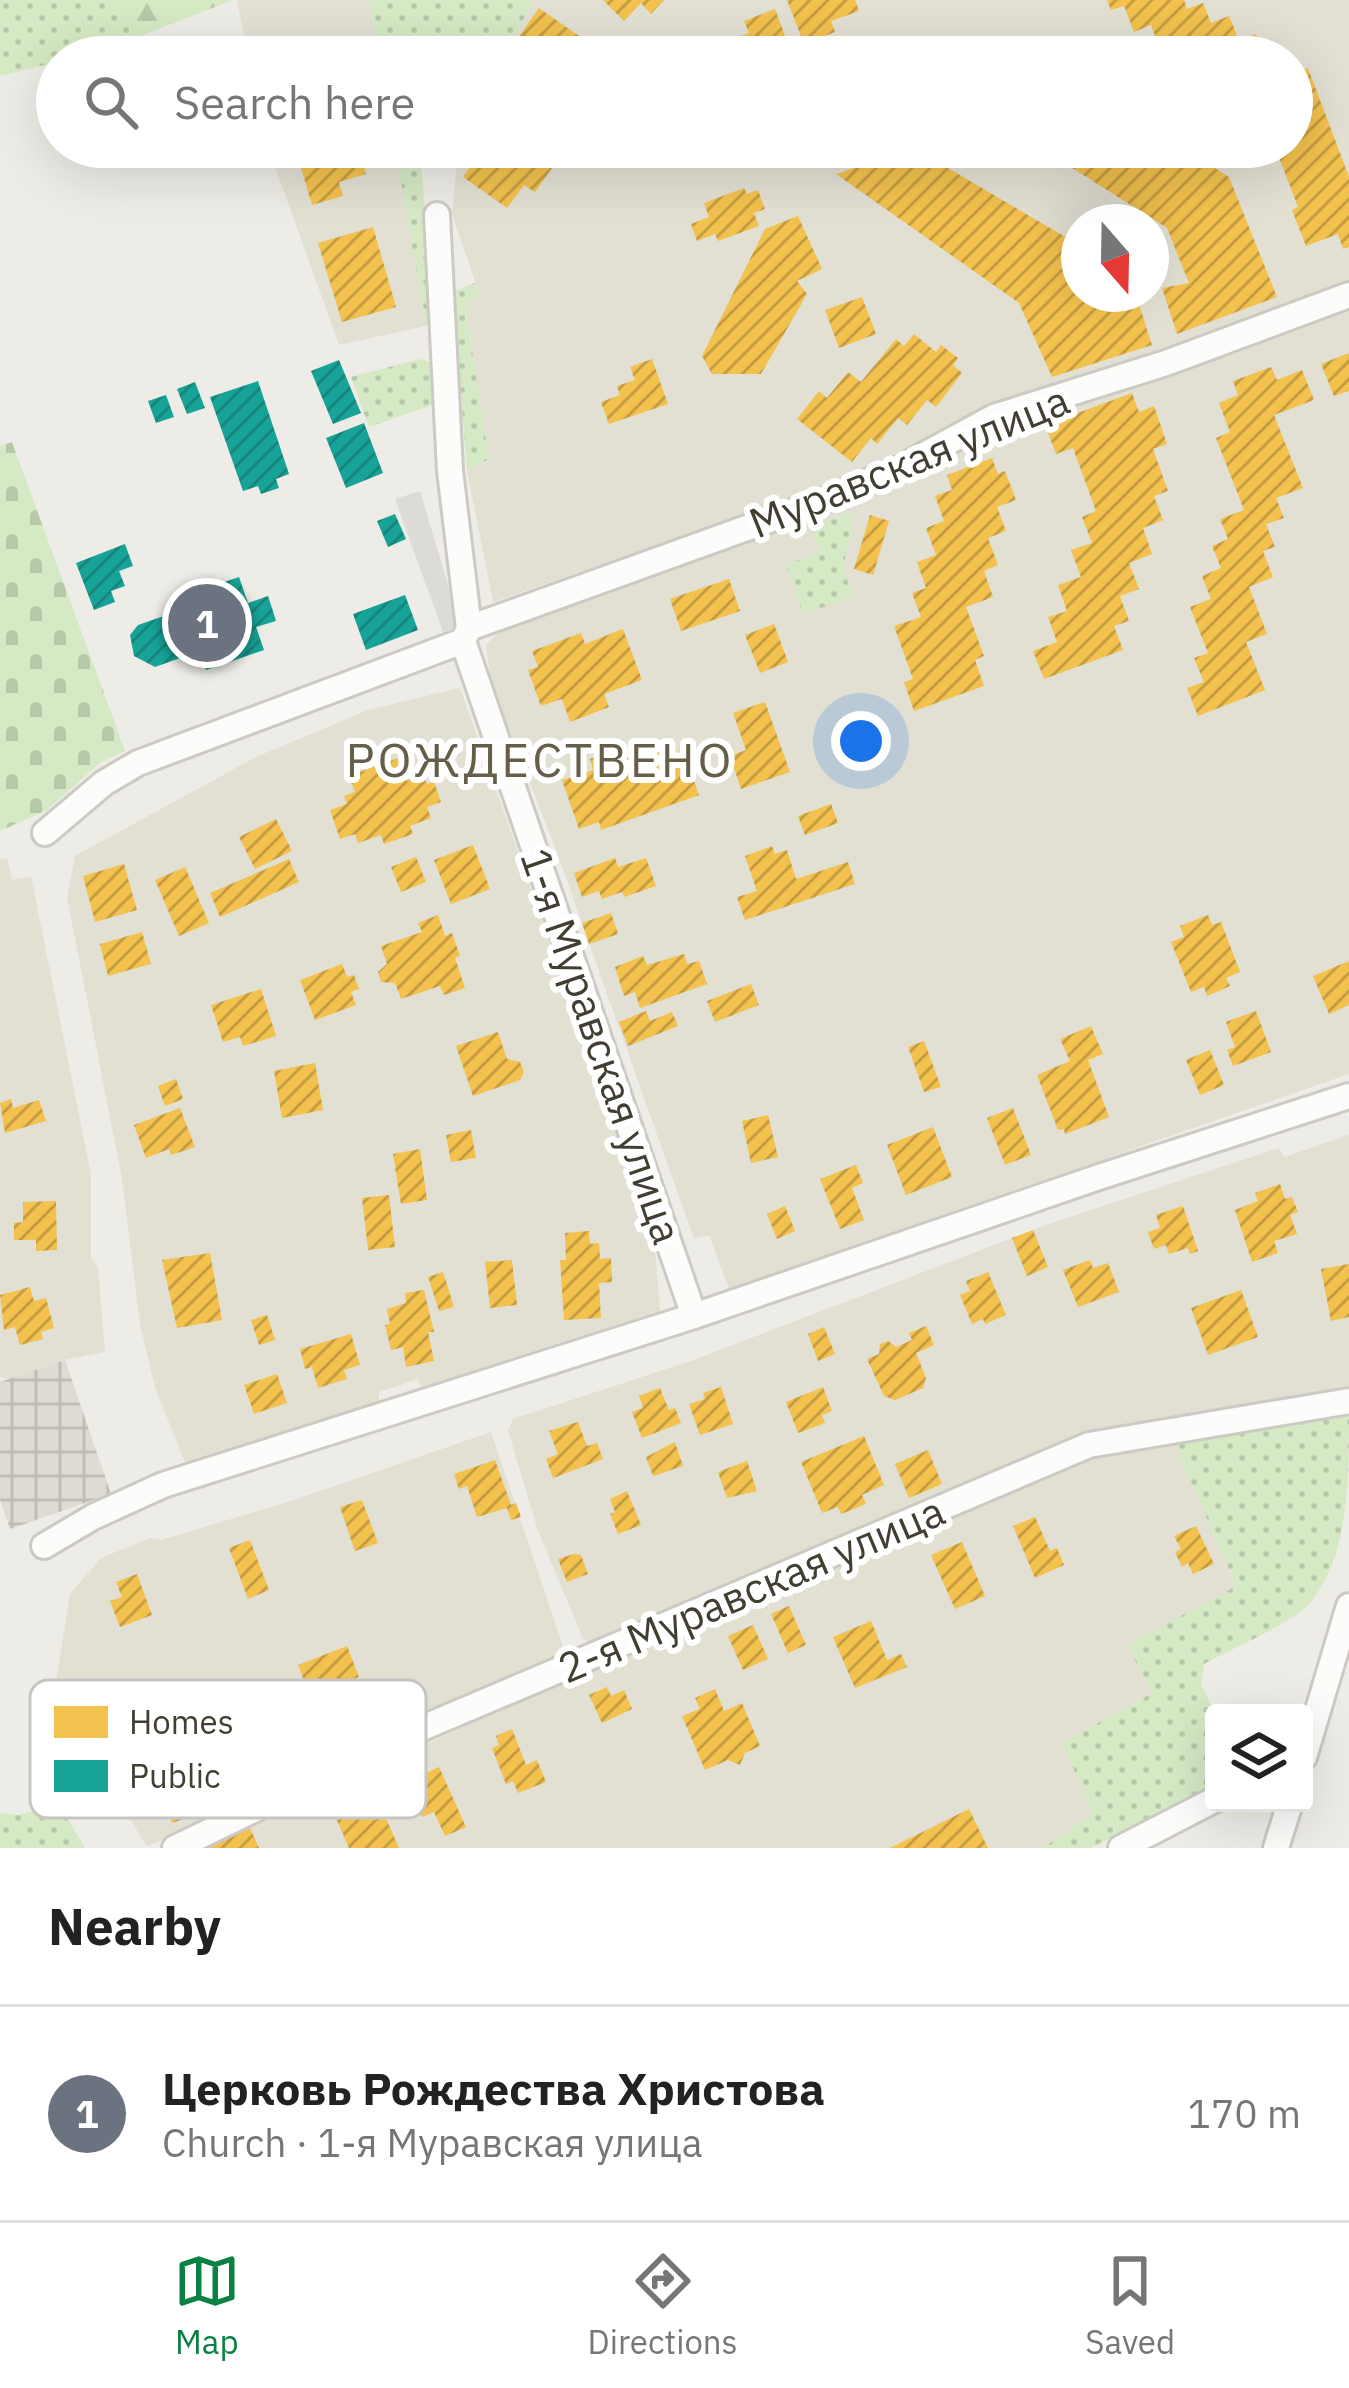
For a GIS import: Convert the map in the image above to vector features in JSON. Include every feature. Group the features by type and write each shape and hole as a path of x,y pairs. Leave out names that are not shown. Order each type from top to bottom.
{"street":[{"name":"1-я Муравская улица","path":"437,214 450,471 466,634 694,1316"},
{"name":"Муравская улица","path":"466,634 827,499 902,467 994,417 1166,363 1349,295"},
{"path":"45,833 104,783 138,763 466,634"},
{"path":"44,1546 93,1517 164,1485 694,1316 1349,1096"},
{"name":"2-я Муравская улица","path":"426,1726 1089,1445 1349,1401"},
{"path":"1313,1722 1349,1606"},
{"path":"1120,1848 1205,1805"},
{"path":"1276,1848 1287,1812"},
{"name":"2-я Муравская улица","path":"176,1848 238,1818"}],"shaded area":[{"path":"237,0 369,0 375,36 244,36"},
{"path":"534,0 1349,0 1349,287 985,412 810,491 493,602 467,470 489,458 465,305 479,293 452,214 456,168 1313,168 1313,36 514,36"},
{"path":"276,168 399,168 426,326 339,345"},
{"path":"1349,301 1349,1074 729,1289 709,1235 694,1239 558,855 491,683 486,645 506,624 831,511 1013,421"},
{"path":"420,491 460,625 443,632 395,499"},
{"path":"460,688 654,1236 660,1311 421,1387 417,1379 379,1392 379,1403 187,1467 155,1388 140,1324 122,1179 67,897 75,856 256,757 368,710"},
{"path":"7,858 12,880 31,877 91,1174 91,1259 98,1267 105,1352 9,1379 0,1377 0,859"},
{"path":"1349,1135 1349,1391 1181,1418 597,1645 583,1639 537,1528 508,1430 513,1419 691,1361 1049,1224 1279,1148 1284,1157"},
{"path":"65,1360 111,1494 10,1529 0,1499 0,1382"},
{"path":"491,1432 563,1647 559,1659 426,1713 426,1680 56,1680 70,1594 101,1558 150,1538 161,1540"},
{"path":"1175,1445 1236,1587 1128,1645 1152,1693 1062,1743 1093,1813 1043,1848 210,1848 273,1818 426,1818 426,1745 584,1669 1087,1455"},
{"path":"129,1818 220,1818 147,1846"}],"green space":[{"path":"0,0 119,0 132,36 36,36 36,67 0,76"},
{"path":"119,0 233,0 141,36 132,36"},
{"path":"369,0 534,0 514,36 375,36"},
{"path":"399,168 422,168 433,318 426,326"},
{"path":"475,283 479,293 465,305 489,459 467,470 452,292"},
{"path":"420,359 435,364 435,404 369,427 351,377"},
{"path":"12,442 125,751 101,762 47,810 0,831 0,446"},
{"path":"854,512 843,568 853,597 803,614 786,564 820,553 811,526"},
{"path":"1349,1416 1338,1546 1318,1592 1303,1610 1204,1664 1201,1684 1211,1704 1205,1704 1205,1789 1091,1848 1043,1848 1093,1813 1062,1743 1152,1693 1127,1645 1236,1586 1175,1445"},
{"path":"0,1813 67,1818 85,1848 0,1848"}],"building: Homes":[{"path":"603,0 664,0 651,14 641,3 624,21"},
{"path":"787,0 855,0 859,11 831,21 835,32 801,36"},
{"path":"1107,0 1184,0 1187,9 1203,3 1211,23 1229,16 1237,36 1155,36 1151,25 1134,32 1124,6 1111,10"},
{"path":"539,8 579,36 519,36"},
{"path":"775,9 785,36 741,36 749,33 744,21"},
{"path":"1313,81 1349,177 1349,247 1343,249 1338,234 1306,246 1292,210 1298,207 1283,168 1313,168"},
{"path":"301,168 364,168 366,174 339,182 343,196 312,205"},
{"path":"470,168 552,168 535,192 524,185 507,208 463,177"},
{"path":"854,168 948,168 1061,234 1061,312 1141,312 1152,345 1052,377 1019,303 836,174"},
{"path":"1072,168 1215,168 1229,177 1277,297 1177,334 1169,309 1169,287 1189,283 1169,233 1169,204 1129,204"},
{"path":"744,188 747,194 758,190 765,209 754,213 759,226 718,241 715,234 697,241 691,224 709,217 704,203"},
{"path":"798,216 822,269 797,281 807,294 761,374 712,374 702,356 765,229"},
{"path":"373,227 396,307 342,322 318,243"},
{"path":"862,297 876,334 839,348 825,310"},
{"path":"914,334 936,352 941,345 958,358 953,365 962,373 936,407 927,400 907,425 898,418 877,444 871,438 852,462 797,419 819,391 827,398 848,372 861,382 896,339 904,346"},
{"path":"1349,353 1349,391 1334,396 1321,364"},
{"path":"652,359 668,404 609,424 601,402 620,395 617,386 635,380 630,367"},
{"path":"1271,367 1277,380 1302,370 1314,400 1274,415 1303,488 1276,498 1284,518 1266,524 1275,547 1263,551 1273,577 1249,587 1267,634 1246,642 1265,690 1198,716 1187,688 1204,682 1194,658 1208,653 1190,607 1211,599 1202,576 1221,568 1212,546 1228,539 1220,519 1244,510 1216,438 1230,432 1219,403 1238,395 1233,381"},
{"path":"1132,393 1139,412 1154,406 1167,444 1153,449 1168,491 1154,496 1163,520 1143,528 1152,554 1129,563 1139,589 1120,596 1129,621 1114,626 1123,650 1044,679 1033,651 1057,642 1048,617 1067,611 1058,585 1081,577 1071,550 1092,543 1082,517 1096,511 1073,448 1056,454 1045,425"},
{"path":"992,458 998,474 1005,471 1016,500 997,507 1006,531 988,538 998,565 984,571 993,597 966,607 984,656 975,660 984,686 914,711 904,682 913,679 894,626 921,617 912,593 926,588 917,562 936,555 926,528 944,521 935,496 952,490 947,475"},
{"path":"870,515 889,521 873,575 854,569"},
{"path":"729,579 740,611 681,631 670,599"},
{"path":"774,624 788,662 760,673 745,635"},
{"path":"623,629 642,680 604,694 609,707 570,722 562,699 541,706 528,670 538,667 532,651 581,633 585,644"},
{"path":"765,702 790,772 741,789 730,756 746,750 733,713"},
{"path":"663,744 667,756 683,750 699,795 601,830 599,822 579,829 562,780 593,770 590,759 619,748 624,758"},
{"path":"398,758 407,781 424,775 427,784 434,782 441,802 427,807 431,818 410,826 413,834 384,844 381,835 358,843 355,834 340,839 330,810 347,804 344,796 355,792 349,776"},
{"path":"831,804 838,823 805,835 798,816"},
{"path":"276,819 292,851 255,869 239,837"},
{"path":"473,845 490,889 451,904 434,860"},
{"path":"772,846 775,854 787,850 796,879 848,862 855,884 745,920 737,897 757,891 745,856"},
{"path":"416,857 426,882 401,892 391,867"},
{"path":"615,858 618,867 646,858 656,886 624,897 622,892 602,899 599,891 582,897 574,873"},
{"path":"289,859 299,882 220,917 210,893"},
{"path":"124,864 137,910 95,922 83,876"},
{"path":"185,867 209,923 179,936 155,880"},
{"path":"611,913 618,934 589,944 582,923"},
{"path":"438,915 445,936 452,933 465,988 444,995 440,986 401,999 395,983 381,982 378,972 387,964 381,946 422,932 418,923"},
{"path":"1208,915 1212,925 1221,922 1240,972 1226,978 1230,986 1207,996 1204,987 1191,992 1171,942 1184,937 1180,926"},
{"path":"142,932 151,964 108,976 100,944"},
{"path":"684,954 687,964 699,961 707,984 640,1008 635,992 624,996 615,967 643,956 647,965"},
{"path":"1349,961 1349,1005 1329,1014 1313,976"},
{"path":"342,964 347,977 354,975 359,989 351,992 356,1005 315,1020 300,980"},
{"path":"751,984 759,1005 715,1022 707,1001"},
{"path":"261,989 276,1036 243,1046 240,1037 223,1042 211,1005"},
{"path":"646,1011 650,1021 672,1012 678,1026 628,1046 619,1022"},
{"path":"1256,1011 1271,1052 1233,1066 1227,1050 1235,1047 1226,1022"},
{"path":"1091,1026 1103,1054 1088,1060 1109,1117 1065,1134 1064,1129 1058,1130 1037,1075 1070,1061 1060,1039"},
{"path":"498,1032 507,1059 520,1062 524,1072 520,1080 473,1096 456,1046"},
{"path":"924,1041 941,1087 924,1092 908,1047"},
{"path":"1210,1050 1224,1085 1200,1095 1186,1060"},
{"path":"315,1063 323,1110 282,1118 274,1071"},
{"path":"176,1079 183,1099 165,1106 158,1086"},
{"path":"11,1099 13,1108 39,1100 46,1121 5,1133 0,1103"},
{"path":"180,1108 195,1147 171,1155 169,1149 146,1158 134,1125"},
{"path":"1013,1108 1031,1155 1005,1165 987,1118"},
{"path":"768,1115 778,1157 751,1163 742,1121"},
{"path":"933,1127 952,1177 906,1195 887,1145"},
{"path":"471,1130 476,1158 451,1162 446,1135"},
{"path":"420,1149 427,1200 401,1204 393,1154"},
{"path":"856,1165 863,1183 852,1188 864,1220 840,1229 820,1179"},
{"path":"1280,1184 1285,1199 1292,1197 1298,1212 1290,1215 1297,1234 1274,1241 1278,1253 1252,1262 1235,1210 1258,1201 1255,1193"},
{"path":"389,1195 395,1247 368,1250 362,1198"},
{"path":"56,1201 57,1250 36,1251 36,1240 14,1240 14,1223 23,1222 23,1202"},
{"path":"785,1206 795,1231 777,1239 767,1214"},
{"path":"1183,1206 1198,1251 1190,1254 1188,1248 1169,1254 1166,1245 1154,1249 1148,1232 1160,1228 1156,1215"},
{"path":"1033,1230 1048,1267 1027,1276 1012,1238"},
{"path":"589,1231 590,1244 599,1243 600,1259 611,1258 612,1282 599,1283 601,1318 564,1320 560,1260 566,1260 565,1233"},
{"path":"210,1253 222,1320 177,1328 162,1260"},
{"path":"512,1260 517,1305 490,1308 485,1262"},
{"path":"1090,1260 1093,1268 1108,1263 1119,1292 1078,1307 1063,1270"},
{"path":"1349,1264 1349,1317 1331,1321 1321,1269"},
{"path":"443,1272 454,1307 439,1311 428,1277"},
{"path":"988,1272 1006,1315 972,1324 960,1295 970,1291 966,1281"},
{"path":"30,1287 34,1301 46,1298 54,1328 41,1332 43,1339 20,1345 15,1327 4,1330 0,1295"},
{"path":"424,1290 434,1332 428,1332 434,1361 406,1367 403,1347 391,1350 387,1309 406,1303 405,1293"},
{"path":"1241,1290 1258,1337 1208,1355 1191,1308"},
{"path":"267,1315 275,1340 259,1345 251,1320"},
{"path":"926,1326 934,1345 916,1353 926,1378 923,1388 895,1400 884,1396 867,1359 879,1354 880,1344 888,1341 896,1347 912,1340 909,1333"},
{"path":"824,1327 835,1354 818,1361 808,1334"},
{"path":"351,1334 360,1365 344,1370 347,1379 318,1388 312,1367 305,1369 300,1349"},
{"path":"277,1374 287,1403 254,1414 244,1385"},
{"path":"721,1387 733,1424 700,1435 689,1404"},
{"path":"823,1387 832,1411 822,1415 825,1423 798,1433 786,1402"},
{"path":"660,1388 669,1410 675,1408 681,1423 642,1438 632,1412 643,1408 639,1396"},
{"path":"578,1422 587,1446 597,1443 603,1459 553,1478 546,1459 558,1454 549,1431"},
{"path":"864,1436 884,1485 862,1495 866,1504 841,1514 838,1507 822,1513 801,1462"},
{"path":"675,1442 683,1466 653,1476 646,1457"},
{"path":"928,1450 942,1484 909,1498 895,1464"},
{"path":"495,1460 511,1505 516,1503 521,1517 511,1520 507,1508 477,1517 467,1486 459,1489 454,1474"},
{"path":"747,1461 757,1491 727,1498 718,1472"},
{"path":"627,1491 641,1525 618,1534 610,1499"},
{"path":"362,1500 378,1543 355,1551 340,1507"},
{"path":"1035,1517 1050,1551 1057,1548 1064,1565 1035,1578 1013,1526"},
{"path":"1196,1526 1214,1564 1193,1574 1188,1563 1182,1567 1174,1536"},
{"path":"250,1540 269,1590 248,1599 229,1548"},
{"path":"962,1542 985,1596 955,1609 931,1555"},
{"path":"581,1555 588,1574 567,1582 558,1559"},
{"path":"137,1574 152,1615 120,1627 110,1601 122,1597 116,1582"},
{"path":"789,1606 806,1645 788,1653 771,1614"},
{"path":"871,1621 887,1660 901,1654 907,1667 855,1688 833,1637"},
{"path":"753,1625 768,1659 743,1670 728,1636"},
{"path":"347,1646 359,1677 304,1680 298,1665"},
{"path":"607,1687 611,1696 624,1690 632,1709 602,1723 589,1695"},
{"path":"715,1689 724,1711 742,1703 760,1746 745,1753 740,1765 728,1760 705,1770 682,1716 700,1709 695,1698"},
{"path":"512,1729 526,1765 537,1760 546,1782 518,1793 513,1781 506,1784 492,1748 499,1745 496,1736"},
{"path":"439,1767 466,1827 445,1836 434,1812 426,1815 426,1773"},
{"path":"969,1809 988,1848 890,1848"},
{"path":"336,1818 386,1818 399,1848 349,1848"},
{"path":"250,1828 259,1848 204,1848"}],"building: Public":[{"path":"339,360 361,413 333,424 311,371"},
{"path":"258,381 289,474 276,479 279,488 261,494 258,486 243,491 210,397"},
{"path":"195,382 205,408 187,414 177,389"},
{"path":"166,395 174,417 156,423 148,401"},
{"path":"364,423 383,473 346,488 326,438"},
{"path":"395,514 406,539 388,547 377,521"},
{"path":"125,544 133,566 119,571 125,586 111,591 115,602 94,610 76,563"},
{"path":"239,577 248,603 268,596 276,621 256,627 264,650 206,670 200,651 155,667 134,656 130,635 138,625 181,610 177,598"},
{"path":"405,595 418,630 366,650 353,614"}],"place":[{"name":"Церковь Рождества Христова","path":"207,623"}],"district":[{"name":"РОЖДЕСТВЕНО","path":"540,759"}]}
